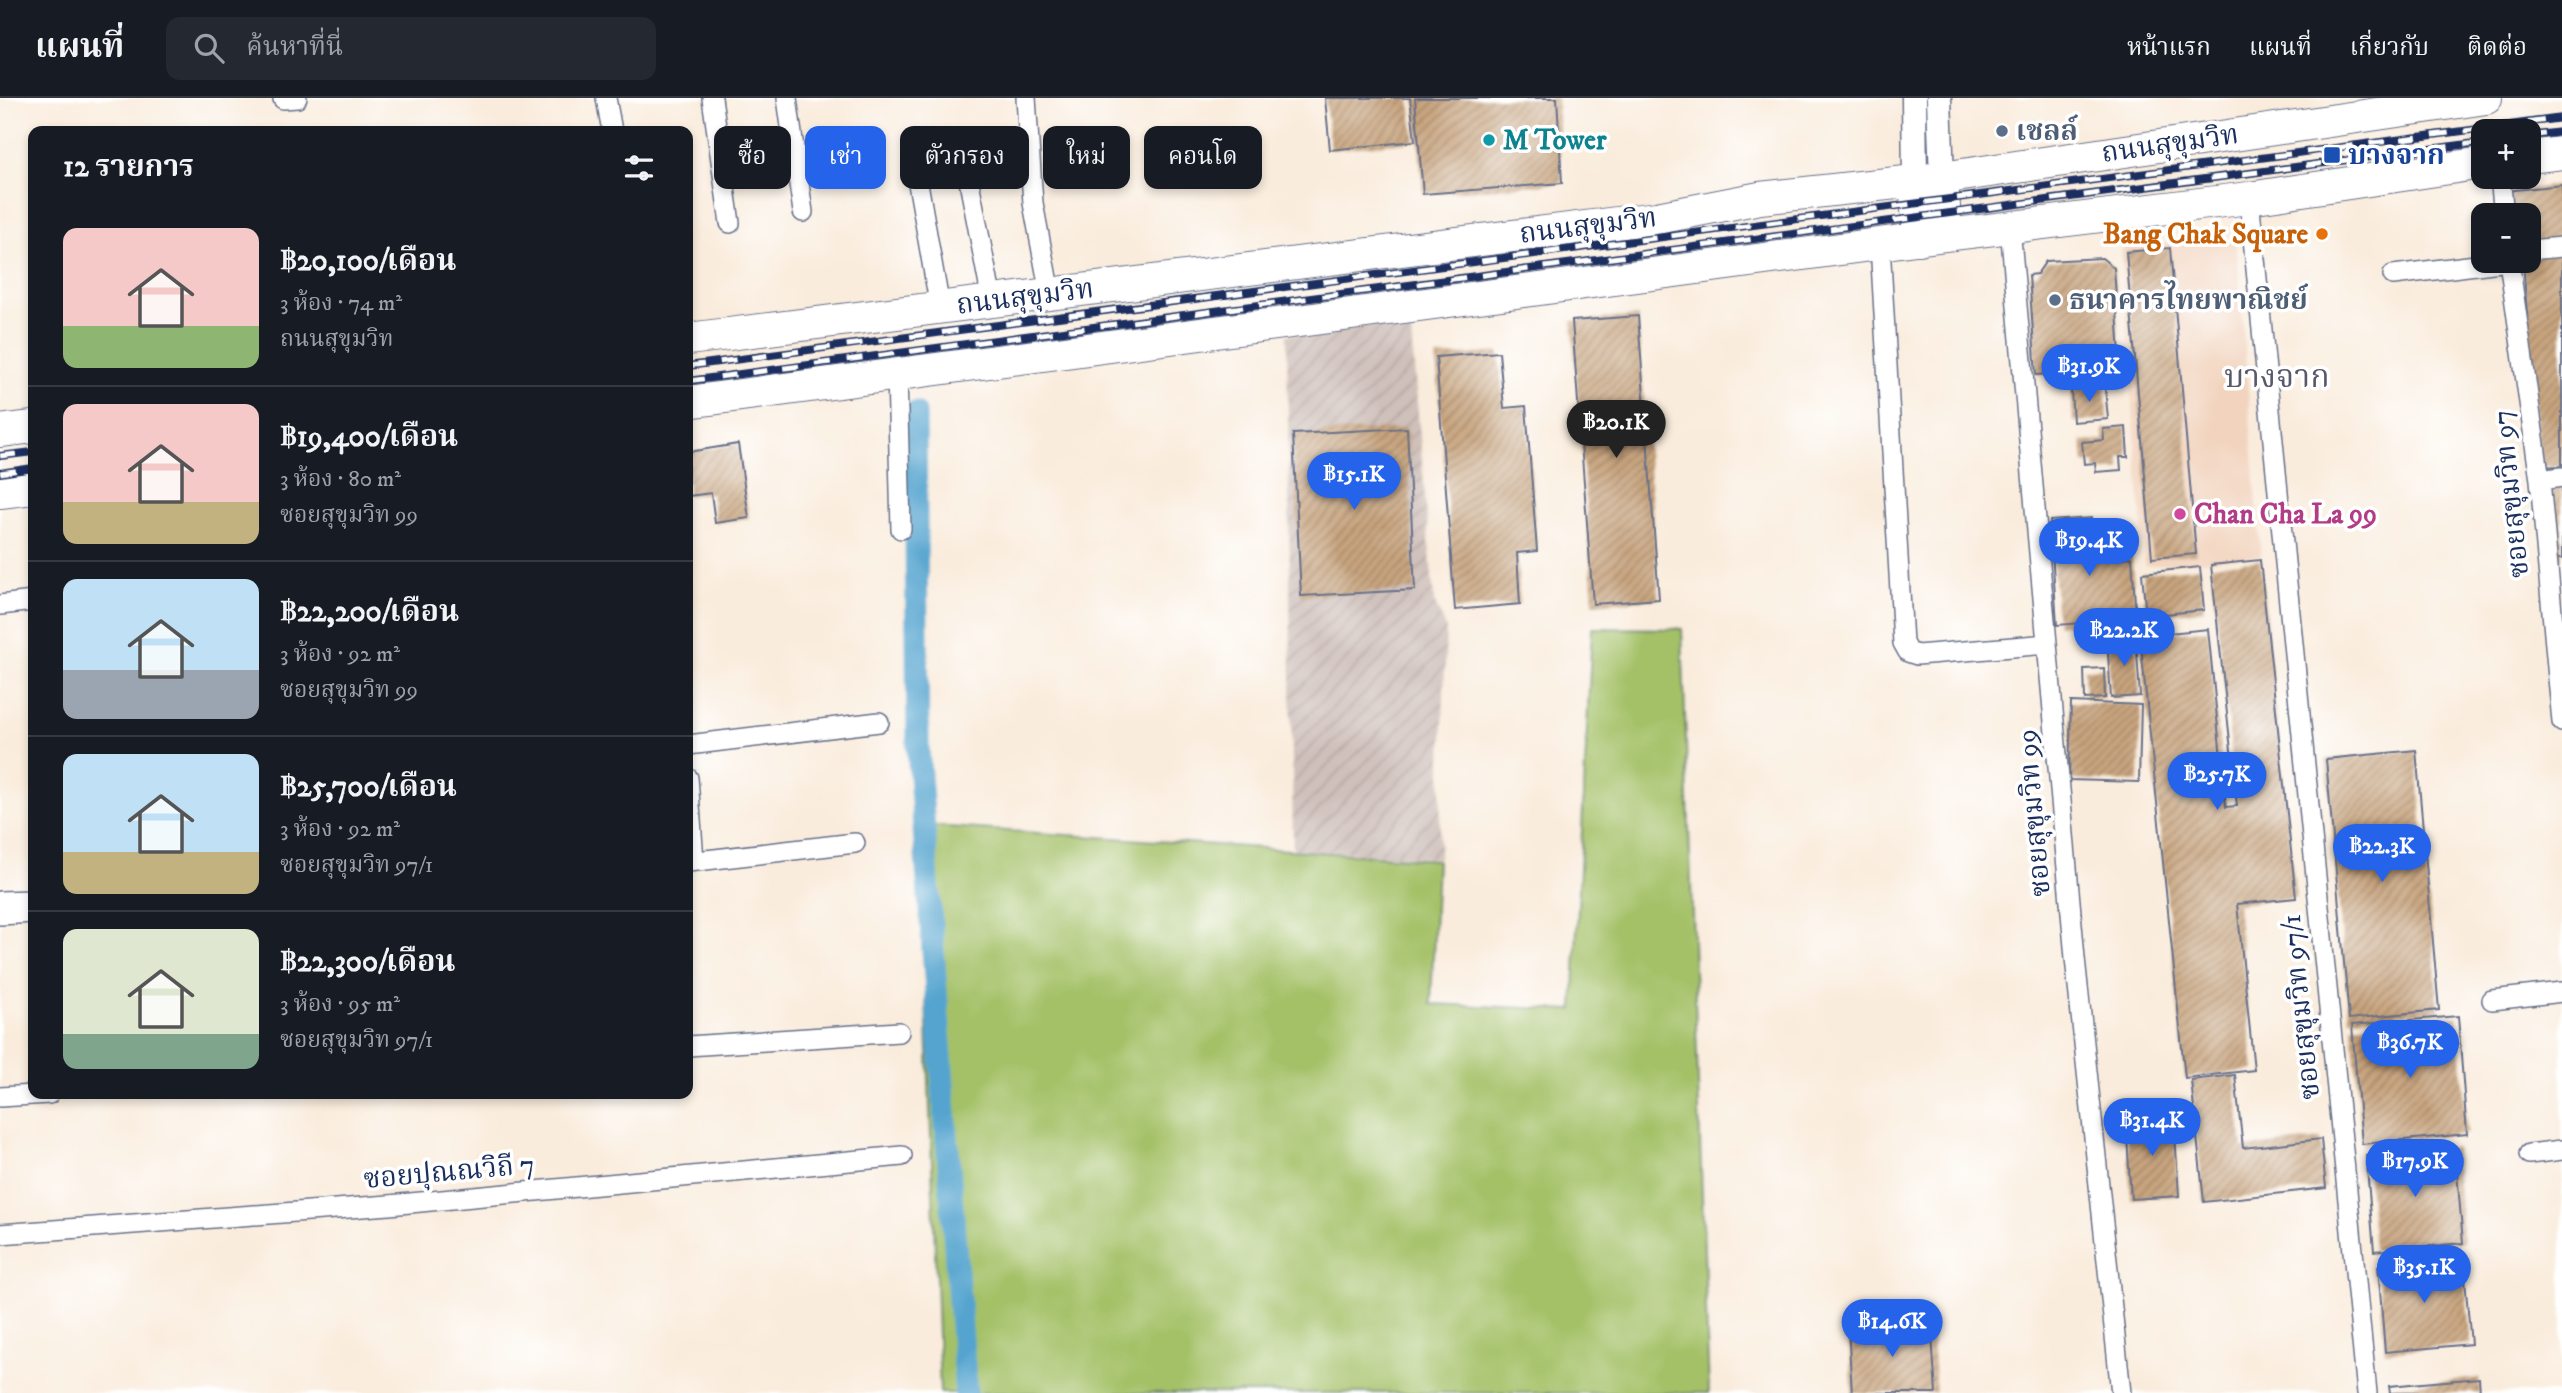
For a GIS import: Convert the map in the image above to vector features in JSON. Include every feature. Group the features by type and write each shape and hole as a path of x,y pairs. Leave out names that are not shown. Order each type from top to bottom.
{"main road":[{"name":"ถนนสุขุมวิท","path":"693,338 1657,218 1760,198 1929,179 2465,99"},
{"path":"2541,156 2562,153"},
{"name":"ถนนสุขุมวิท","path":"693,401 1933,237 2249,198 2471,165"},
{"path":"1929,179 1933,237"},
{"path":"0,431 28,428"},
{"path":"0,492 28,489"}],"street":[{"path":"606,98 611,126"},
{"path":"712,98 730,223"},
{"path":"788,98 803,212"},
{"path":"1026,98 1032,203 1050,294"},
{"path":"1914,98 1929,179"},
{"path":"1929,179 1939,98"},
{"path":"940,308 915,166 920,158 954,154 965,161 992,301"},
{"name":"ซอยสุขุมวิท 97/1","path":"2249,198 2367,1393"},
{"name":"ซอยสุขุมวิท 99","path":"2010,227 2075,958 2121,1393"},
{"path":"1880,244 1903,643 1908,652 1917,654 2047,644"},
{"path":"2541,249 2562,247"},
{"path":"2393,275 2471,266"},
{"name":"ซอยสุขุมวิท 97","path":"2511,273 2540,480 2562,722"},
{"path":"897,374 901,529"},
{"path":"2540,480 2562,477"},
{"path":"0,605 28,602"},
{"path":"693,744 879,722"},
{"path":"693,861 855,843"},
{"path":"0,901 28,900"},
{"path":"0,915 28,913"},
{"path":"2493,1000 2562,992"},
{"path":"693,1046 899,1032"},
{"path":"0,1097 28,1095"},
{"path":"2529,1153 2562,1150"},
{"name":"ซอยปุณณวิถี 7","path":"0,1234 389,1205 902,1156"}],"shaded area":[{"path":"2236,238 2261,556 2145,566 2121,247"},
{"path":"1410,320 1434,601 1446,628 1439,858 1293,849 1287,335"}],"green space":[{"path":"1592,628 1682,629 1709,1393 940,1393 920,825 1437,860 1431,1004 1573,1010"}],"building":[{"path":"1325,98 1410,98 1415,141 1330,150"},
{"name":"M Tower","path":"1415,98 1557,98 1562,183 1423,194"},
{"path":"2562,185 2562,242 2541,244 2541,203 2506,203 2505,191"},
{"path":"2170,248 2196,554 2152,558 2126,252"},
{"path":"2562,252 2562,466 2539,467 2524,273 2541,273 2541,254"},
{"path":"2102,258 2114,268 2121,369 2036,375 2029,275 2037,274 2046,261"},
{"path":"1638,316 1659,599 1593,604 1572,321"},
{"path":"1499,352 1504,408 1526,406 1537,551 1517,553 1520,604 1455,610 1436,357"},
{"path":"2105,387 2108,419 2073,422 2071,389"},
{"path":"2126,427 2128,457 2120,457 2121,470 2096,472 2095,463 2084,464 2082,442 2104,440 2103,429"},
{"path":"1407,428 1415,590 1301,596 1293,434"},
{"path":"738,444 749,518 715,523 711,493 693,495 693,451"},
{"path":"2547,485 2562,486 2562,559 2554,559"},
{"path":"2091,518 2094,560 2132,557 2136,619 2057,625 2050,521"},
{"path":"2260,560 2296,898 2237,904 2254,1070 2185,1078 2140,636 2208,629 2226,807 2237,806 2211,565"},
{"path":"2200,567 2204,610 2146,616 2142,573"},
{"path":"2136,638 2140,696 2111,698 2107,640"},
{"path":"2104,668 2105,698 2085,699 2084,669"},
{"path":"2071,702 2141,705 2139,782 2069,780"},
{"path":"2416,750 2439,1010 2349,1019 2326,759"},
{"path":"2458,1016 2467,1134 2362,1144 2352,1025"},
{"path":"2235,1075 2243,1148 2321,1139 2326,1188 2204,1202 2191,1080"},
{"path":"2174,1118 2179,1196 2131,1199 2126,1121"},
{"path":"2455,1147 2463,1243 2374,1251 2366,1156"},
{"path":"2463,1258 2471,1344 2385,1352 2378,1266"},
{"path":"1931,1322 1936,1393 1852,1393 1848,1327"},
{"path":"2479,1378 2480,1393 2390,1393 2389,1386"}],"waterway":[{"path":"915,413 918,748 966,1393"}],"railway":[{"path":"693,365 2562,118"},
{"path":"2541,135 2562,132"},
{"path":"693,380 2471,144"},
{"path":"0,456 28,453"},
{"path":"0,473 28,469"}],"place":[{"name":"เชลล์","path":"2002,131"},
{"name":"M Tower","path":"1489,140"},
{"name":"บางจาก","path":"2332,155"},
{"name":"Bang Chak Square","path":"2322,234"},
{"name":"ธนาคารไทยพาณิชย์","path":"2055,300"},
{"name":"Chan Cha La 99","path":"2180,514"}],"district":[{"name":"บางจาก","path":"2277,378"}]}
